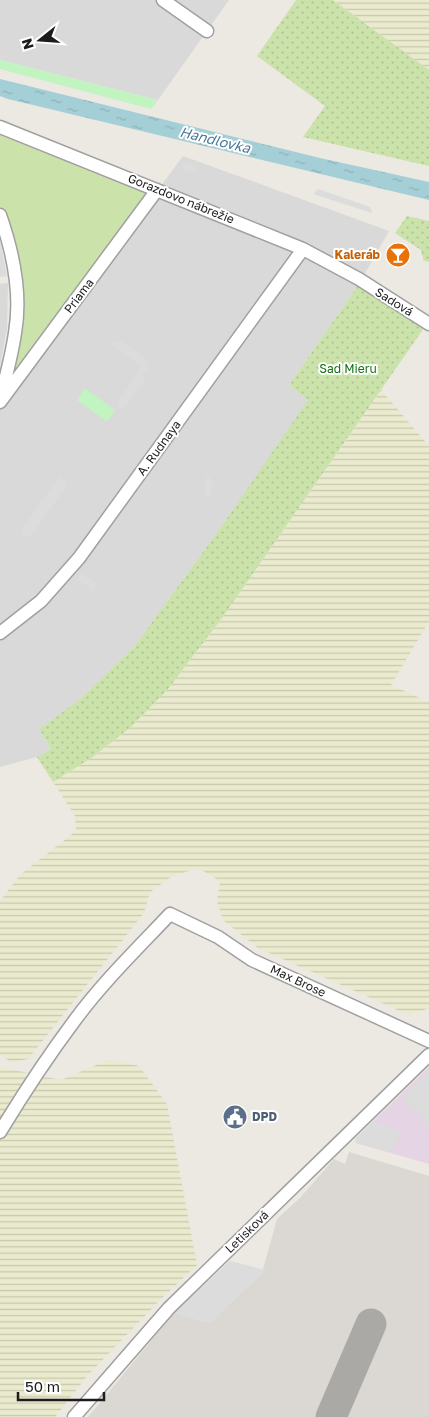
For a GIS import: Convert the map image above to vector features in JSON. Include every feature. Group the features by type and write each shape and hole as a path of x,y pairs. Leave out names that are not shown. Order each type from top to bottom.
{"street":[{"path":"163,0 206,31"},
{"name":"Gorazdovo nábrežie","path":"0,127 304,249 359,279"},
{"name":"Priama","path":"0,402 157,190"},
{"path":"0,214 8,240 16,279 18,303 16,331 0,402"},
{"name":"A. Rudnaya","path":"0,633 41,601 79,558 304,249"},
{"name":"Sadová","path":"359,279 429,324"},
{"name":"Max Brose","path":"0,1132 19,1100 75,1020 115,972 170,914 218,937 252,960 429,1041"},
{"name":"Letisková","path":"74,1417 169,1308 429,1055"}],"shaded area":[{"path":"0,0 229,0 158,100 0,60"},
{"path":"183,156 389,231 359,284 289,385 309,400 221,527 134,647 80,699 39,729 51,749 37,757 0,767 0,403"},
{"path":"182,162 197,166 195,173 180,169"},
{"path":"318,189 370,207 372,213 313,194"},
{"path":"0,241 7,276 0,277"},
{"path":"8,283 7,328 0,366 0,284"},
{"path":"121,341 144,357 149,369 148,374 140,373 146,378 123,410 116,404 140,368 138,364 111,344"},
{"path":"207,476 213,481 210,498 204,493"},
{"path":"59,477 68,484 29,538 20,532"},
{"path":"81,573 96,583 94,591 78,580"},
{"path":"429,1067 429,1164 356,1143 355,1139"},
{"path":"429,1072 429,1126 423,1123 425,1117 410,1106 403,1097"},
{"path":"374,1121 404,1133 395,1141 392,1153 356,1143 355,1139"},
{"path":"349,1152 429,1176 429,1417 88,1417 174,1313 210,1323 265,1270 263,1269 277,1219 300,1198 334,1159 345,1164"},
{"path":"230,1261 266,1270 210,1323 174,1313"}],"green space":[{"path":"296,0 333,0 429,70 429,166 303,137 325,106 257,56"},
{"path":"333,0 429,0 429,70"},
{"path":"0,60 158,100 151,109 0,69"},
{"path":"0,128 156,190 4,392 14,276 0,212"},
{"path":"407,216 429,221 429,262 423,260 421,250 395,233"},
{"name":"Sad Mieru","path":"359,284 424,328 222,618 168,689 132,726 94,756 53,782 37,757 51,749 39,729 80,699 134,647 221,527 308,400 289,385"},
{"path":"85,388 115,410 107,422 77,400"},
{"path":"381,390 429,446 429,621 391,685 429,702 429,1008 409,1015 258,948 223,920 217,902 220,881 198,868 171,877 150,892 144,913 28,1059 11,1062 0,1055 0,901 20,875 76,831 75,816 53,782 94,756 132,726 168,689 222,618"},
{"path":"108,1060 139,1066 167,1104 197,1265 160,1300 88,1375 55,1417 0,1417 0,1067 61,1080"}],"water":[{"name":"Handlovka","path":"0,79 320,158 429,182 429,200 8,99 0,96"}],"taxiway":[{"path":"331,1417 371,1324"}],"place":[{"name":"Kaleráb","path":"398,255"},
{"name":"DPD","path":"235,1117"}]}
